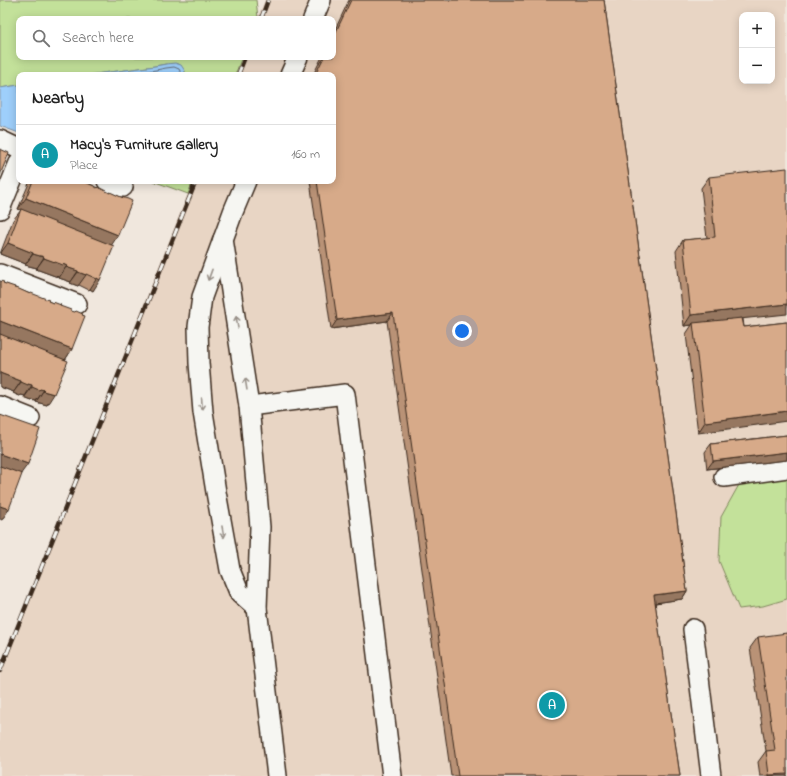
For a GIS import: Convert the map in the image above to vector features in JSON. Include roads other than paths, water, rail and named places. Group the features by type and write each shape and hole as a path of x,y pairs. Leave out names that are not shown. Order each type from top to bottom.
{"lane":[{"path":"314,16 321,0"},
{"path":"291,72 297,60"},
{"path":"0,140 16,147"},
{"path":"0,209 16,170"},
{"path":"245,184 202,297 198,327 203,412 230,570 239,592 257,608"},
{"path":"224,239 249,406 260,527 257,608 277,776"},
{"path":"0,274 77,304"},
{"path":"249,406 345,394 392,776"},
{"path":"0,406 30,418"},
{"path":"724,477 787,468"},
{"path":"693,629 711,776"}],"water":[{"path":"175,63 181,65 185,72 110,72 155,66"},
{"path":"16,85 16,132 0,126 0,88"}],"railway":[{"path":"262,16 268,0"},
{"path":"239,72 244,60"},
{"path":"0,671 195,184"}],"place":[{"name":"Macy's Furniture Gallery","path":"552,705"}]}
